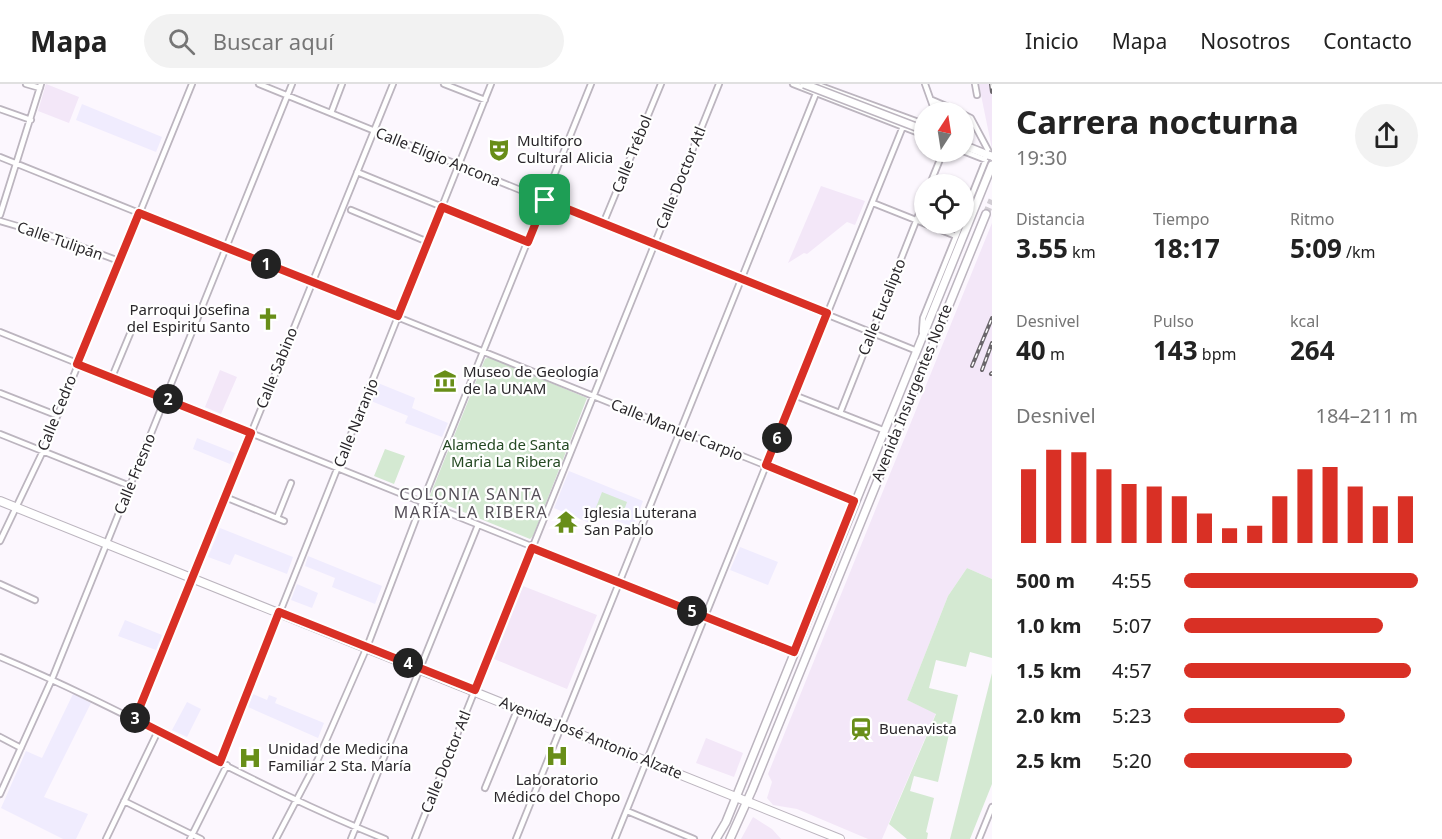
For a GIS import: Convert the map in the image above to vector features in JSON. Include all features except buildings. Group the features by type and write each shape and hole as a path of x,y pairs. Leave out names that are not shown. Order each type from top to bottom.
{"main road":[{"path":"804,84 914,127"},
{"path":"974,151 990,160"},
{"name":"Avenida Insurgentes Norte","path":"716,839 736,796 854,501 917,351 990,160"},
{"name":"Avenida Insurgentes Norte","path":"730,839 748,801 986,214"},
{"name":"Avenida José Antonio Alzate","path":"0,501 518,707 840,839"}],"street":[{"path":"0,215 41,86 26,84"},
{"name":"Calle Cedro","path":"0,541 42,451 192,84"},
{"name":"Calle Eligio Ancona","path":"259,84 917,351"},
{"name":"Calle Fresno","path":"0,794 52,679 292,84"},
{"path":"331,113 342,84"},
{"name":"Calle Sabino","path":"135,719 393,84"},
{"path":"444,84 485,100"},
{"name":"Calle Naranjo","path":"220,762 491,84"},
{"path":"276,839 318,759 367,647 422,503 591,84"},
{"name":"Calle Trébol","path":"603,224 661,84"},
{"name":"Calle Doctor Atl","path":"415,839 719,84"},
{"path":"793,84 914,129"},
{"path":"925,84 932,100 937,102"},
{"path":"975,84 977,95"},
{"path":"516,839 816,93 817,85 913,120"},
{"path":"0,110 31,120"},
{"path":"615,839 906,119"},
{"path":"974,124 989,152 990,160 974,194"},
{"path":"974,155 990,160"},
{"name":"Calle Manuel Carpio","path":"0,157 854,501"},
{"path":"357,172 528,242"},
{"path":"873,203 914,220"},
{"path":"351,210 428,242"},
{"name":"Calle Tulipán","path":"0,221 56,237 119,261"},
{"name":"Calle Eucalipto","path":"840,413 914,226"},
{"path":"951,234 956,236"},
{"name":"Avenida Insurgentes Norte","path":"921,341 923,318 956,236"},
{"path":"112,377 132,329"},
{"path":"0,332 794,652"},
{"path":"0,393 57,415"},
{"path":"794,395 883,430"},
{"path":"0,434 130,486"},
{"path":"277,518 291,483"},
{"path":"225,497 284,521"},
{"path":"351,839 478,525"},
{"path":"0,584 35,600"},
{"path":"0,657 52,679 297,800 385,839"},
{"path":"485,788 518,707"},
{"path":"106,839 158,731"},
{"path":"0,737 21,748"},
{"path":"191,837 227,765"},
{"path":"124,801 191,837 201,839"},
{"path":"979,839 992,807"},
{"path":"627,811 694,839"},
{"path":"986,822 992,824"}],"shaded area":[{"path":"46,84 79,97 69,123 38,111"},
{"path":"979,84 992,84 992,149 980,90"},
{"path":"82,104 162,137 156,152 76,120"},
{"path":"821,186 865,201 855,225 847,222 807,254 804,253 788,263"},
{"path":"992,223 992,579 967,568 948,596 907,700 936,713 882,839 868,839 797,809 773,805 767,798 772,782 768,774"},
{"path":"220,370 237,377 221,414 205,407"},
{"path":"378,383 415,398 412,408 448,423 442,437 405,423 408,416 371,401"},
{"path":"197,438 235,453 230,464 193,449"},
{"path":"569,471 643,501 633,527 596,513 592,524 554,508"},
{"path":"220,528 293,557 287,574 235,554 230,565 208,557"},
{"path":"740,547 778,562 768,585 730,570"},
{"path":"308,556 382,586 375,604 332,587 335,578 305,566"},
{"path":"297,584 318,593 312,608 291,600"},
{"path":"523,586 597,615 567,689 494,659"},
{"path":"125,620 162,635 156,650 118,636"},
{"path":"73,694 91,703 44,797 88,814 76,839 63,839 1,808 26,751 42,758"},
{"path":"253,694 267,700 269,695 277,698 275,703 324,723 318,738 248,707"},
{"path":"187,702 201,709 187,737 172,730"},
{"path":"706,738 743,753 734,777 696,763"},
{"path":"753,817 772,829 781,839 741,839"}],"green space":[{"name":"Alameda de Santa Maria La Ribera","path":"489,357 587,398 530,539 429,498 485,359"},
{"path":"385,449 405,456 394,484 374,476"},
{"path":"602,492 627,502 623,513 617,511 614,518 595,510"},
{"path":"967,568 992,579 992,658 970,652 966,667 936,660 929,688 958,695 938,782 914,776 910,791 934,798 926,832 928,833 927,839 907,839 889,824 936,714 907,700 948,596"},
{"path":"992,673 992,784 970,839 950,839"}],"tunnel":[{"path":"986,214 992,200"}],"railway":[{"path":"991,84 992,92"},
{"path":"972,366 992,318"},
{"path":"982,370 992,343"}],"place":[{"name":"Multiforo Cultural Alicia","path":"499,150"},
{"name":"Parroqui Josefina del Espiritu Santo","path":"268,319"},
{"name":"Museo de Geología de la UNAM","path":"445,381"},
{"name":"Iglesia Luterana San Pablo","path":"566,522"},
{"name":"Buenavista","path":"861,729"},
{"name":"Laboratorio Médico del Chopo","path":"557,756"},
{"name":"Unidad de Medicina Familiar 2 Sta. María","path":"250,758"}],"district":[{"name":"COLONIA SANTA MARÍA LA RIBERA","path":"471,503"}],"route":[{"path":"545,200 827,313 766,465 854,501 794,652 532,548 475,690 279,612 220,762 135,719 251,433 77,364 139,213 398,316 442,207 528,242 545,200"}]}
